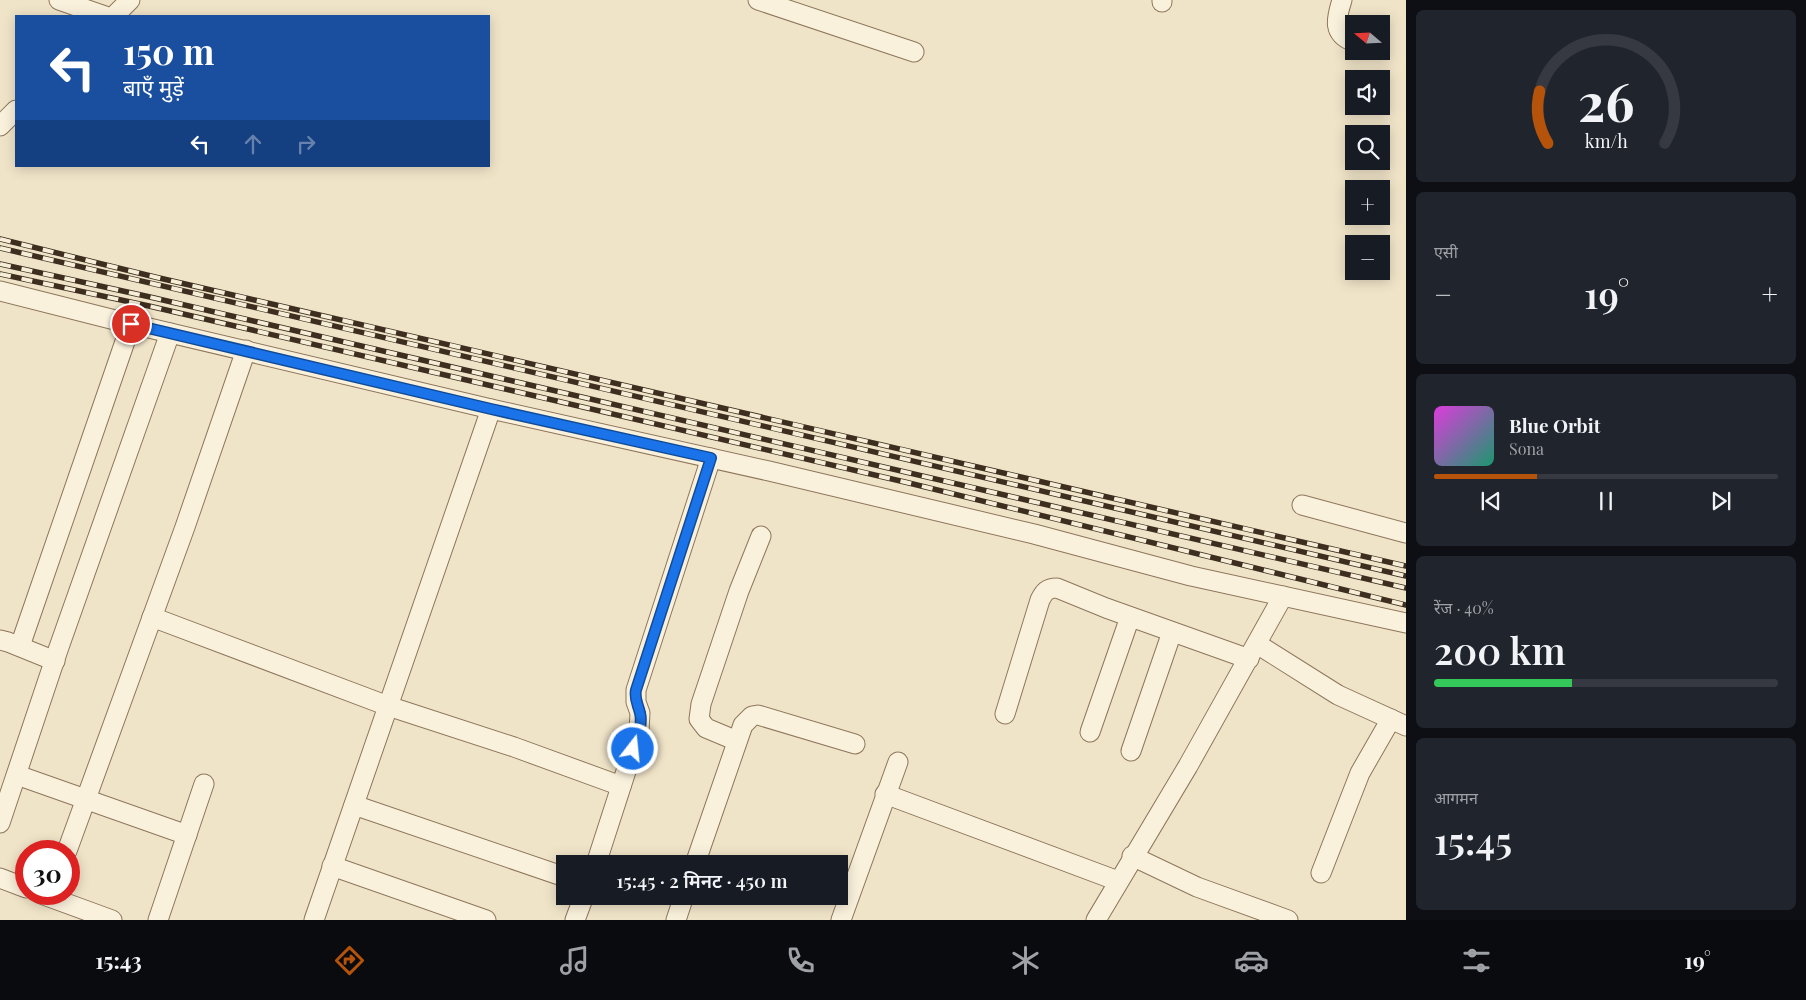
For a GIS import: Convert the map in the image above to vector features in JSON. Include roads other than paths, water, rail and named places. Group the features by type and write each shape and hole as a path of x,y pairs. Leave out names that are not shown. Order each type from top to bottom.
{"street":[{"path":"59,0 102,15"},
{"path":"115,15 130,0"},
{"path":"758,0 804,17 914,52"},
{"path":"1342,0 1336,22 1345,38"},
{"path":"0,126 15,111"},
{"path":"0,291 491,409 711,458 1034,534 1191,576 1406,623"},
{"path":"20,646 131,324"},
{"path":"0,823 170,332"},
{"path":"71,840 185,527 246,350"},
{"path":"314,920 491,409"},
{"path":"599,855 641,721 635,696 636,690 711,458"},
{"path":"1302,505 1406,533"},
{"path":"737,741 706,728 699,719 701,704 739,591 761,536"},
{"path":"1005,714 1040,600 1050,588 1057,588 1172,632 1253,652 1398,723 1360,774 1321,873"},
{"path":"1096,920 1132,856 1188,766 1283,596"},
{"path":"152,617 388,706 514,747 621,786"},
{"path":"1090,732 1130,617"},
{"path":"1131,751 1172,632"},
{"path":"0,640 20,646 55,661"},
{"path":"698,855 737,741 747,719 758,715 855,744"},
{"path":"841,920 898,762"},
{"path":"17,775 187,835"},
{"path":"158,920 204,784"},
{"path":"885,794 1118,880"},
{"path":"354,805 556,874"},
{"path":"1132,856 1196,888 1288,920"},
{"path":"332,866 486,920"},
{"path":"0,878 15,884"},
{"path":"73,905 112,920"},
{"path":"575,920 581,905"},
{"path":"676,920 681,905"}],"railway":[{"path":"0,239 155,277 1406,566"},
{"path":"0,248 1406,576"},
{"path":"0,264 150,297 1406,588"},
{"path":"0,274 149,306 909,483 1406,605"}]}
